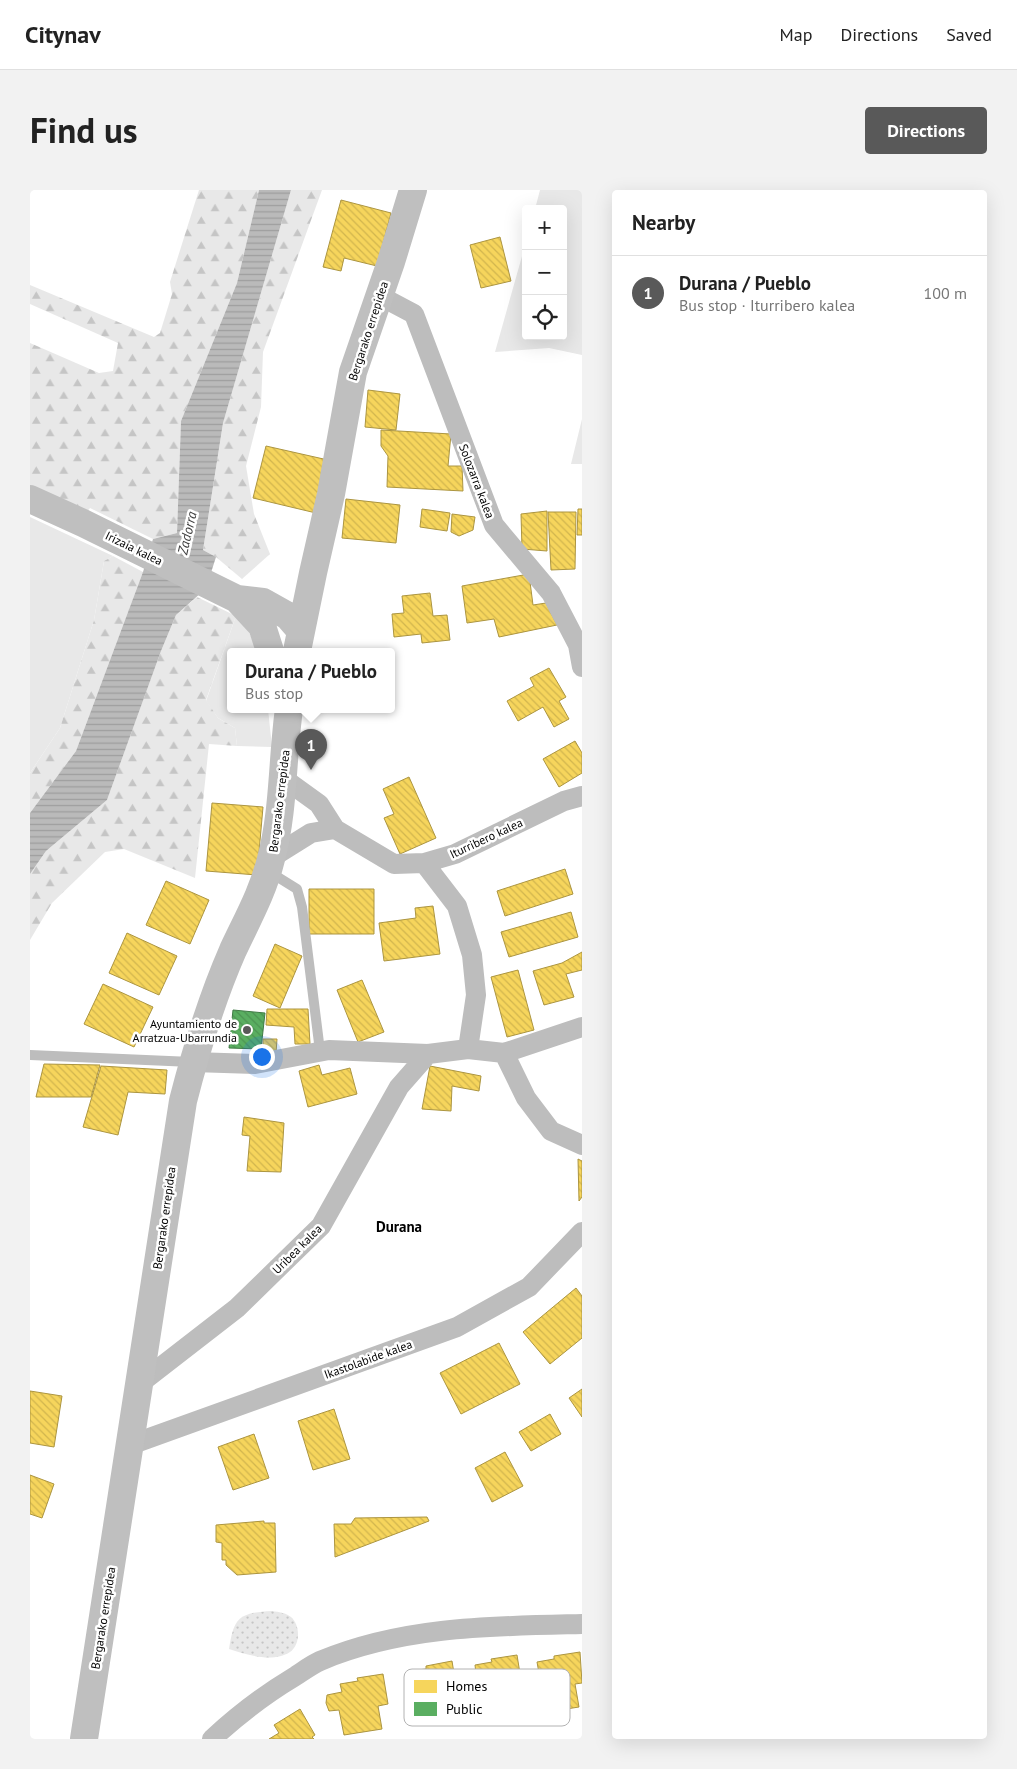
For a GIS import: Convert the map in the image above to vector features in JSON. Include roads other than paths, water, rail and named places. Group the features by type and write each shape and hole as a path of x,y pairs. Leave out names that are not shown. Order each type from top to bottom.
{"street":[{"name":"Bergarako errepidea","path":"299,641 331,494 353,372 380,296 412,190"},
{"name":"Solozarra kalea","path":"380,296 414,314 494,525 551,593 578,645 582,667"},
{"name":"Irizaia kalea","path":"30,499 238,599 263,602 268,616 299,641"},
{"path":"270,648 268,616 298,597 313,573"},
{"name":"Bergarako errepidea","path":"84,1739 182,1101 204,1026 233,951 256,902 269,864 283,778 288,713"},
{"name":"Iturribero kalea","path":"283,778 320,804 335,829 394,864 424,863 455,854 564,801 582,796"},
{"path":"269,864 311,834 335,829"},
{"path":"424,863 457,906 472,955 476,995 468,1049"},
{"path":"193,1062 255,1064 320,1052 428,1054 468,1049 504,1053 582,1027"},
{"path":"504,1053 526,1098 551,1131 582,1145"},
{"name":"Uribea kalea","path":"140,1384 236,1308 321,1226 399,1087 428,1054"},
{"name":"Ikastolabide kalea","path":"130,1445 457,1327 529,1286 579,1242"},
{"path":"212,1739 237,1715 268,1692 319,1662 365,1646 416,1633 488,1626 582,1624"}],"lane":[{"path":"269,864 297,889 302,907 320,1052"},
{"path":"30,1055 193,1062"}],"water":[{"name":"Zadorra","path":"259,190 291,190 223,423 203,550 216,557 209,579 202,592 176,615 107,800 46,851 30,874 30,813 76,751 143,572 153,539 177,533 181,421 237,283"}],"place":[{"name":"Durana / Pueblo","path":"311,770"},
{"name":"Ayuntamiento de Arratzua-Ubarrundia","path":"247,1030"}],"district":[{"name":"Durana","path":"399,1226"}]}
